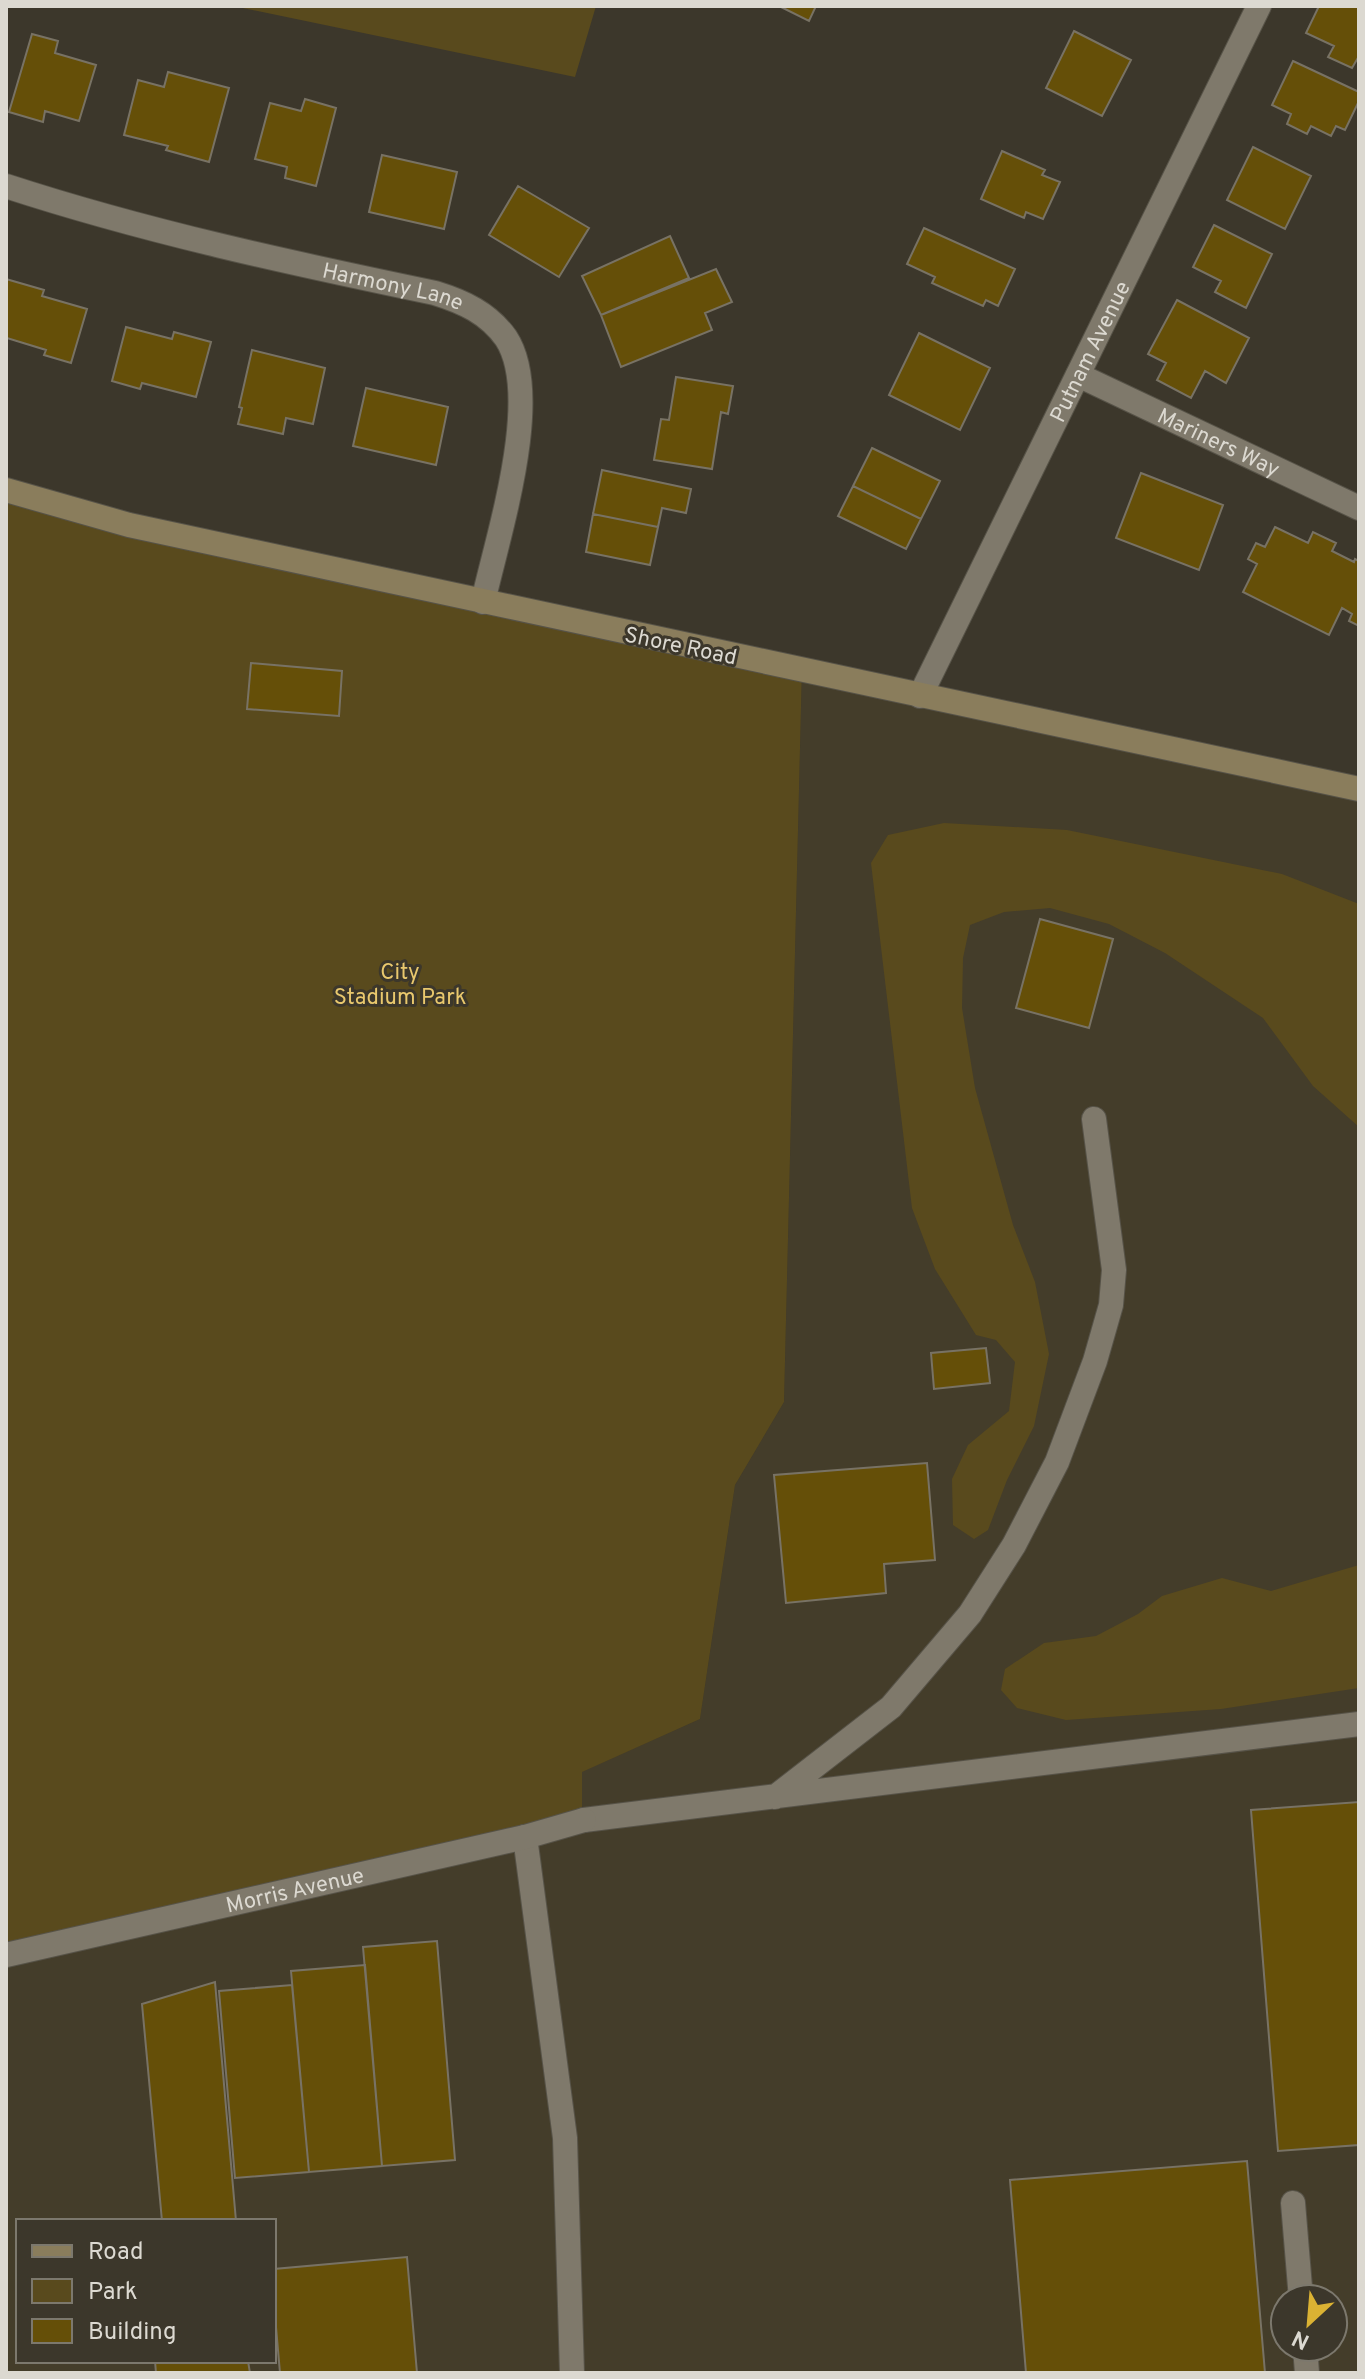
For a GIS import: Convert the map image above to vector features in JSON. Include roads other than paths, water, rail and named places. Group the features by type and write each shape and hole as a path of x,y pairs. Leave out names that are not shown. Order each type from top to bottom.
{"main road":[{"name":"Shore Road","path":"6,490 129,525 1359,789"}],"street":[{"name":"Putnam Avenue","path":"920,696 1259,6"},
{"name":"Harmony Lane","path":"6,186 76,209 254,255 435,293 464,302 489,319 507,341 520,378 520,438 483,602"},
{"name":"Mariners Way","path":"1078,375 1359,508"},
{"path":"775,1797 891,1707 970,1614 1014,1545 1057,1462 1095,1361 1111,1305 1114,1270 1094,1119"},
{"name":"Morris Avenue","path":"6,1955 525,1837 584,1820 1359,1724"},
{"path":"525,1837 565,2138 572,2373"},
{"path":"1293,2203 1300,2283"}],"park label":[{"name":"City Stadium Park","path":"400,984"}]}
